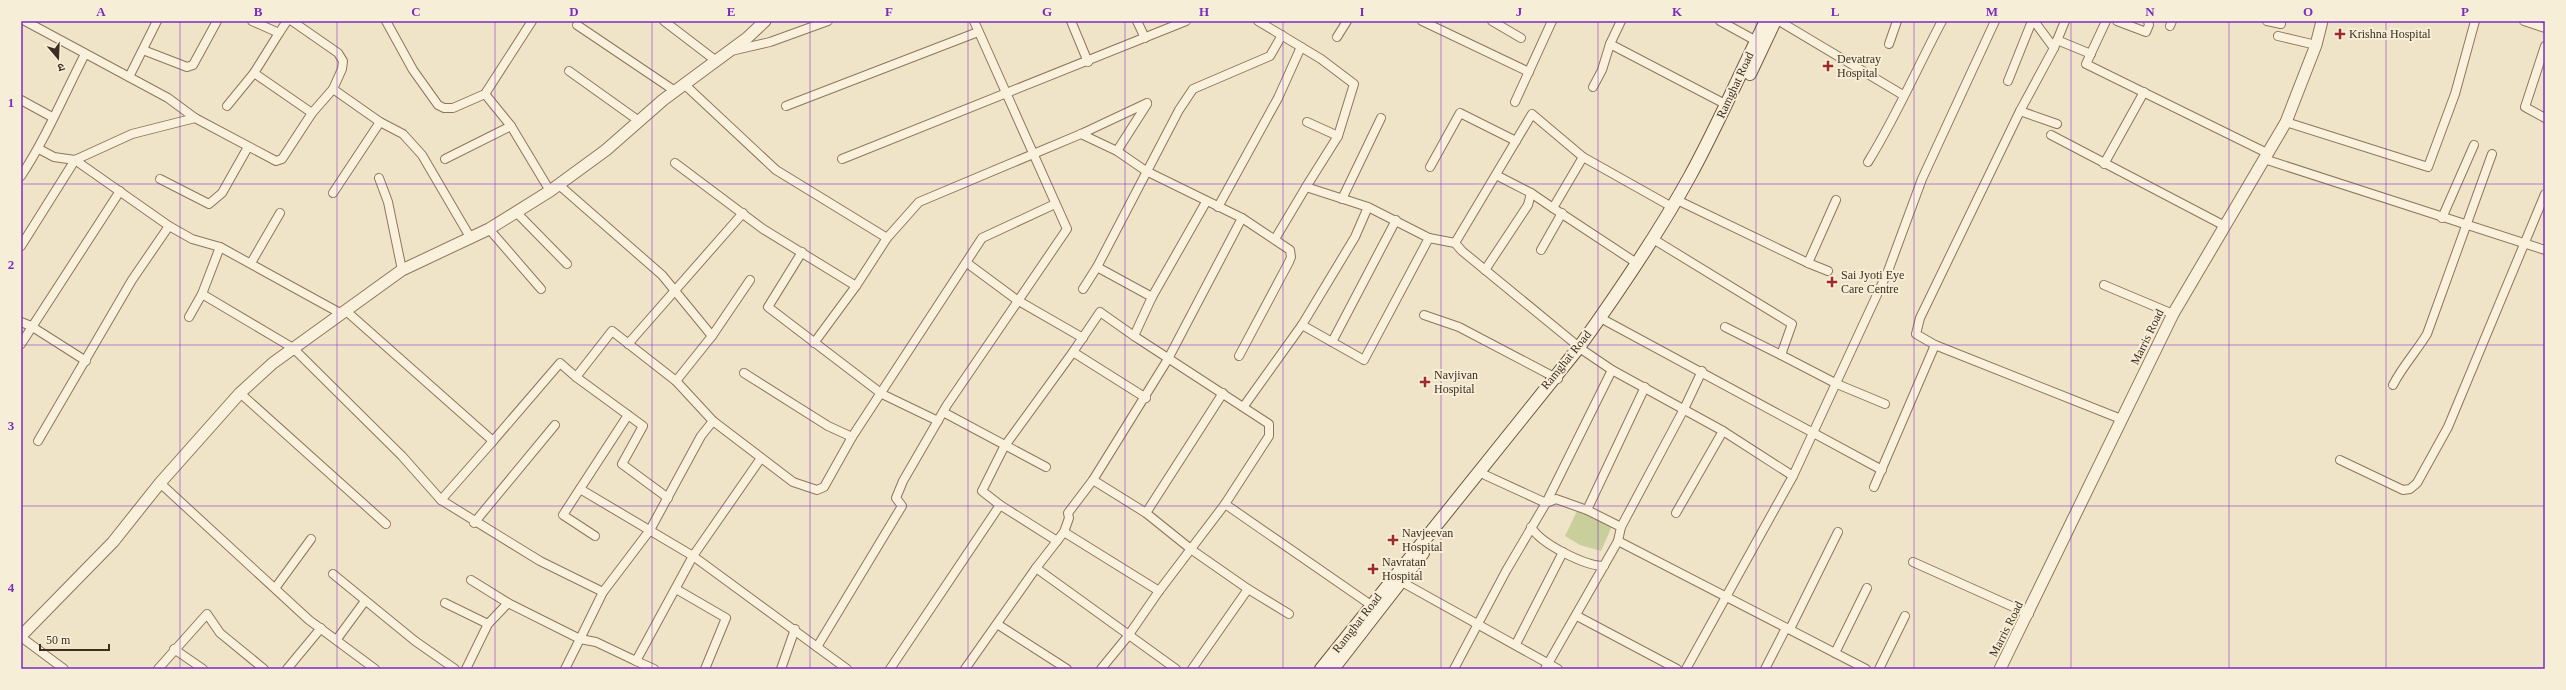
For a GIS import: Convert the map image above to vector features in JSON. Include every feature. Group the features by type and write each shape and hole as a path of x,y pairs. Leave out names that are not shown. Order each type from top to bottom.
{"main road":[{"name":"Ramghat Road","path":"1582,348 1677,203 1760,43 1766,21"},
{"name":"Ramghat Road","path":"1321,669 1371,605 1556,378 1606,321 1626,295 1658,242 1760,43 1775,21"},
{"name":"Ramghat Road","path":"1333,669 1400,581 1485,475 1556,378"}],"street":[{"path":"25,21 168,98 195,118 276,161 282,159 312,113 333,89 342,69 343,60 338,53 292,21"},
{"path":"129,77 157,21"},
{"path":"143,50 187,67 193,65 217,21"},
{"path":"252,21 279,33"},
{"path":"227,106 254,73 287,21"},
{"path":"386,21 413,70 438,105 444,108 453,108 485,94 532,21"},
{"path":"664,21 715,60"},
{"path":"64,669 21,636 113,542 160,483 240,393 294,348 402,270 489,229 518,213 554,188 606,150 675,91 727,52 764,21"},
{"path":"727,52 770,42 828,21"},
{"path":"817,647 902,506 896,498 903,481 943,412 1017,300 1067,229 974,21"},
{"path":"1071,21 1088,62"},
{"path":"1137,21 1145,38"},
{"path":"842,159 1088,62 1186,21"},
{"path":"1258,21 1301,47 1354,84 1338,136 1274,239"},
{"path":"1338,37 1347,21"},
{"path":"1422,21 1440,25 1529,72"},
{"path":"1492,21 1521,38"},
{"path":"1514,102 1552,21"},
{"path":"1593,87 1602,70 1610,44 1621,21"},
{"path":"1720,21 1760,43"},
{"path":"1779,21 1903,95"},
{"path":"1889,44 1898,21"},
{"path":"1868,162 1890,125 1903,95 1942,21"},
{"path":"1686,669 1793,476 1812,432 1837,384 1888,271 1922,179 1995,21"},
{"path":"2008,81 2033,21 2056,44 2090,54"},
{"path":"2065,21 2056,44 2020,111 1920,318 1916,334 1935,345 2121,419"},
{"path":"2106,21 2086,64 2144,92 2266,156 2442,218 2545,250"},
{"path":"2117,21 2146,32 2150,25 2148,21"},
{"path":"2267,21 2281,24"},
{"name":"Marris Road","path":"2000,669 2029,614 2121,419 2173,314 2223,225 2286,122 2316,45 2322,21"},
{"path":"2286,122 2428,167 2455,94 2474,21"},
{"path":"2524,21 2545,28"},
{"path":"576,25 675,91"},
{"path":"786,106 978,32"},
{"path":"1083,289 1098,267 1146,171 1179,110 1193,89 1270,56 1282,35"},
{"path":"2278,36 2316,45"},
{"path":"1610,44 1728,105"},
{"path":"2545,46 2525,107 2545,118"},
{"path":"1218,207 1278,98 1301,47"},
{"path":"21,176 39,148 52,117 85,54"},
{"path":"569,71 639,121"},
{"path":"254,73 312,113"},
{"path":"684,84 776,170 887,238"},
{"path":"333,89 380,122 403,134 422,155 470,237"},
{"path":"2104,164 2144,92"},
{"path":"485,94 511,126 554,188 662,275 712,336"},
{"path":"21,100 52,117"},
{"path":"814,343 856,286 887,238 919,202 1081,134 1147,103 1117,151"},
{"path":"2020,111 2057,124"},
{"path":"1430,167 1460,112 1516,141"},
{"path":"1455,243 1532,114 1583,157 1677,203 1808,263 1828,270"},
{"path":"21,246 75,160 132,134 195,118"},
{"path":"1342,199 1381,118"},
{"path":"333,193 380,122"},
{"path":"1307,122 1338,136"},
{"path":"445,159 511,126"},
{"path":"1081,134 1117,151 1146,171 1206,202 1242,218 1290,250 1291,257 1239,356"},
{"path":"2051,135 2223,225"},
{"path":"2442,218 2474,145"},
{"path":"160,179 209,204 222,193 248,147"},
{"path":"39,148 54,157 75,160 169,226 192,239 220,247 342,312 493,441"},
{"path":"2392,385 2402,367 2413,357 2427,334 2492,154"},
{"path":"1554,208 1583,157"},
{"path":"675,162 708,190 743,213 763,229 856,286"},
{"path":"1496,175 1531,193 1638,264"},
{"path":"379,178 388,202 402,270"},
{"path":"1306,187 1368,207 1429,238 1455,243 1485,270 1582,348 1612,370 1723,431 1793,476"},
{"path":"21,344 31,326 120,191"},
{"path":"1485,270 1528,205 1531,193"},
{"path":"2340,460 2403,490 2410,489 2417,484 2448,427 2491,327 2523,242 2541,211 2545,194"},
{"path":"1808,263 1836,200"},
{"path":"1134,336 1152,298 1206,202"},
{"path":"576,376 612,332 676,381 713,421 793,482 817,490 824,487 852,437 882,394 982,238 1055,204"},
{"path":"1244,406 1302,325 1355,237 1368,207"},
{"path":"251,263 280,213"},
{"path":"518,213 567,264"},
{"path":"628,344 676,292 743,213"},
{"path":"1541,250 1562,214"},
{"path":"965,669 1036,568 1064,532 1069,518 1068,513 1093,480 1146,398 1168,360 1242,218"},
{"path":"1332,342 1396,220"},
{"path":"38,441 132,280 169,226"},
{"path":"489,229 541,289"},
{"path":"1302,325 1364,360 1429,238"},
{"path":"1658,242 1792,324 1781,355"},
{"path":"189,317 202,294 220,247"},
{"path":"802,252 768,307 882,394 938,421"},
{"path":"966,263 1017,300 1083,338"},
{"path":"1098,267 1152,298"},
{"path":"676,381 712,336 750,280"},
{"path":"2104,285 2173,314"},
{"path":"202,294 294,348 402,456 441,500 474,523 540,561 603,592"},
{"path":"1057,541 982,491 1004,446 1074,352 1100,312 1168,360 1244,406 1269,424 1269,436 1225,504 1192,550 1158,591 1128,636 1101,669"},
{"path":"1424,316 1459,327 1556,378"},
{"path":"1606,321 1702,371 1882,470"},
{"path":"21,322 31,326 86,361"},
{"path":"1725,327 1837,384 1885,404"},
{"path":"1874,487 1935,345"},
{"path":"1074,352 1146,398"},
{"path":"441,500 560,363 643,426 622,464 668,498"},
{"path":"1454,669 1506,571 1546,503 1612,370"},
{"path":"1546,666 1577,616 1618,541 1621,527 1684,409 1702,371"},
{"path":"744,373 828,426 852,437"},
{"path":"1587,510 1645,387"},
{"path":"240,393 386,524"},
{"path":"1146,513 1223,393"},
{"path":"943,412 1004,446 1046,467"},
{"path":"595,536 563,515 628,415"},
{"path":"565,669 603,592 650,530 701,436 713,421"},
{"path":"474,523 555,425"},
{"path":"1676,513 1723,431"},
{"path":"636,661 693,556 762,458"},
{"path":"1485,475 1546,503 1556,499 1587,510 1621,527"},
{"path":"1093,480 1146,513 1192,550 1248,589 1290,614"},
{"path":"160,483 276,587 310,620 375,669"},
{"path":"580,489 693,556 796,629 817,647 847,669"},
{"path":"890,669 1000,504"},
{"path":"1225,504 1371,605"},
{"path":"1532,527 1536,535 1563,552 1595,566 1604,566"},
{"path":"1064,532 1158,591"},
{"path":"1765,669 1788,629 1838,532"},
{"path":"276,587 311,539"},
{"path":"1618,541 1866,669"},
{"path":"1516,644 1563,552"},
{"path":"1913,562 2029,614"},
{"path":"1036,568 1128,636 1176,669"},
{"path":"333,574 365,601 455,669"},
{"path":"471,580 508,603 580,639 596,642 654,669"},
{"path":"1400,581 1516,644 1546,666 1558,669"},
{"path":"1835,653 1866,588"},
{"path":"676,589 726,618 705,669"},
{"path":"1192,669 1248,589"},
{"path":"337,639 365,601"},
{"path":"445,603 488,624"},
{"path":"466,669 488,624 508,603"},
{"path":"158,669 174,649 207,614 220,633 264,669"},
{"path":"1577,616 1676,669"},
{"path":"1879,669 1905,616"},
{"path":"997,624 1067,669"},
{"path":"287,669 321,628"},
{"path":"781,669 796,629"},
{"path":"174,649 203,669"}],"green space":[{"path":"1579,507 1612,526 1601,551 1580,545 1565,536"}],"place":[{"name":"Krishna Hospital","path":"2340,34"},
{"name":"Devatray Hospital","path":"1828,66"},
{"name":"Sai Jyoti Eye Care Centre","path":"1832,282"},
{"name":"Navjivan Hospital","path":"1425,382"},
{"name":"Navjeevan Hospital","path":"1393,540"},
{"name":"Navratan Hospital","path":"1373,569"}]}
